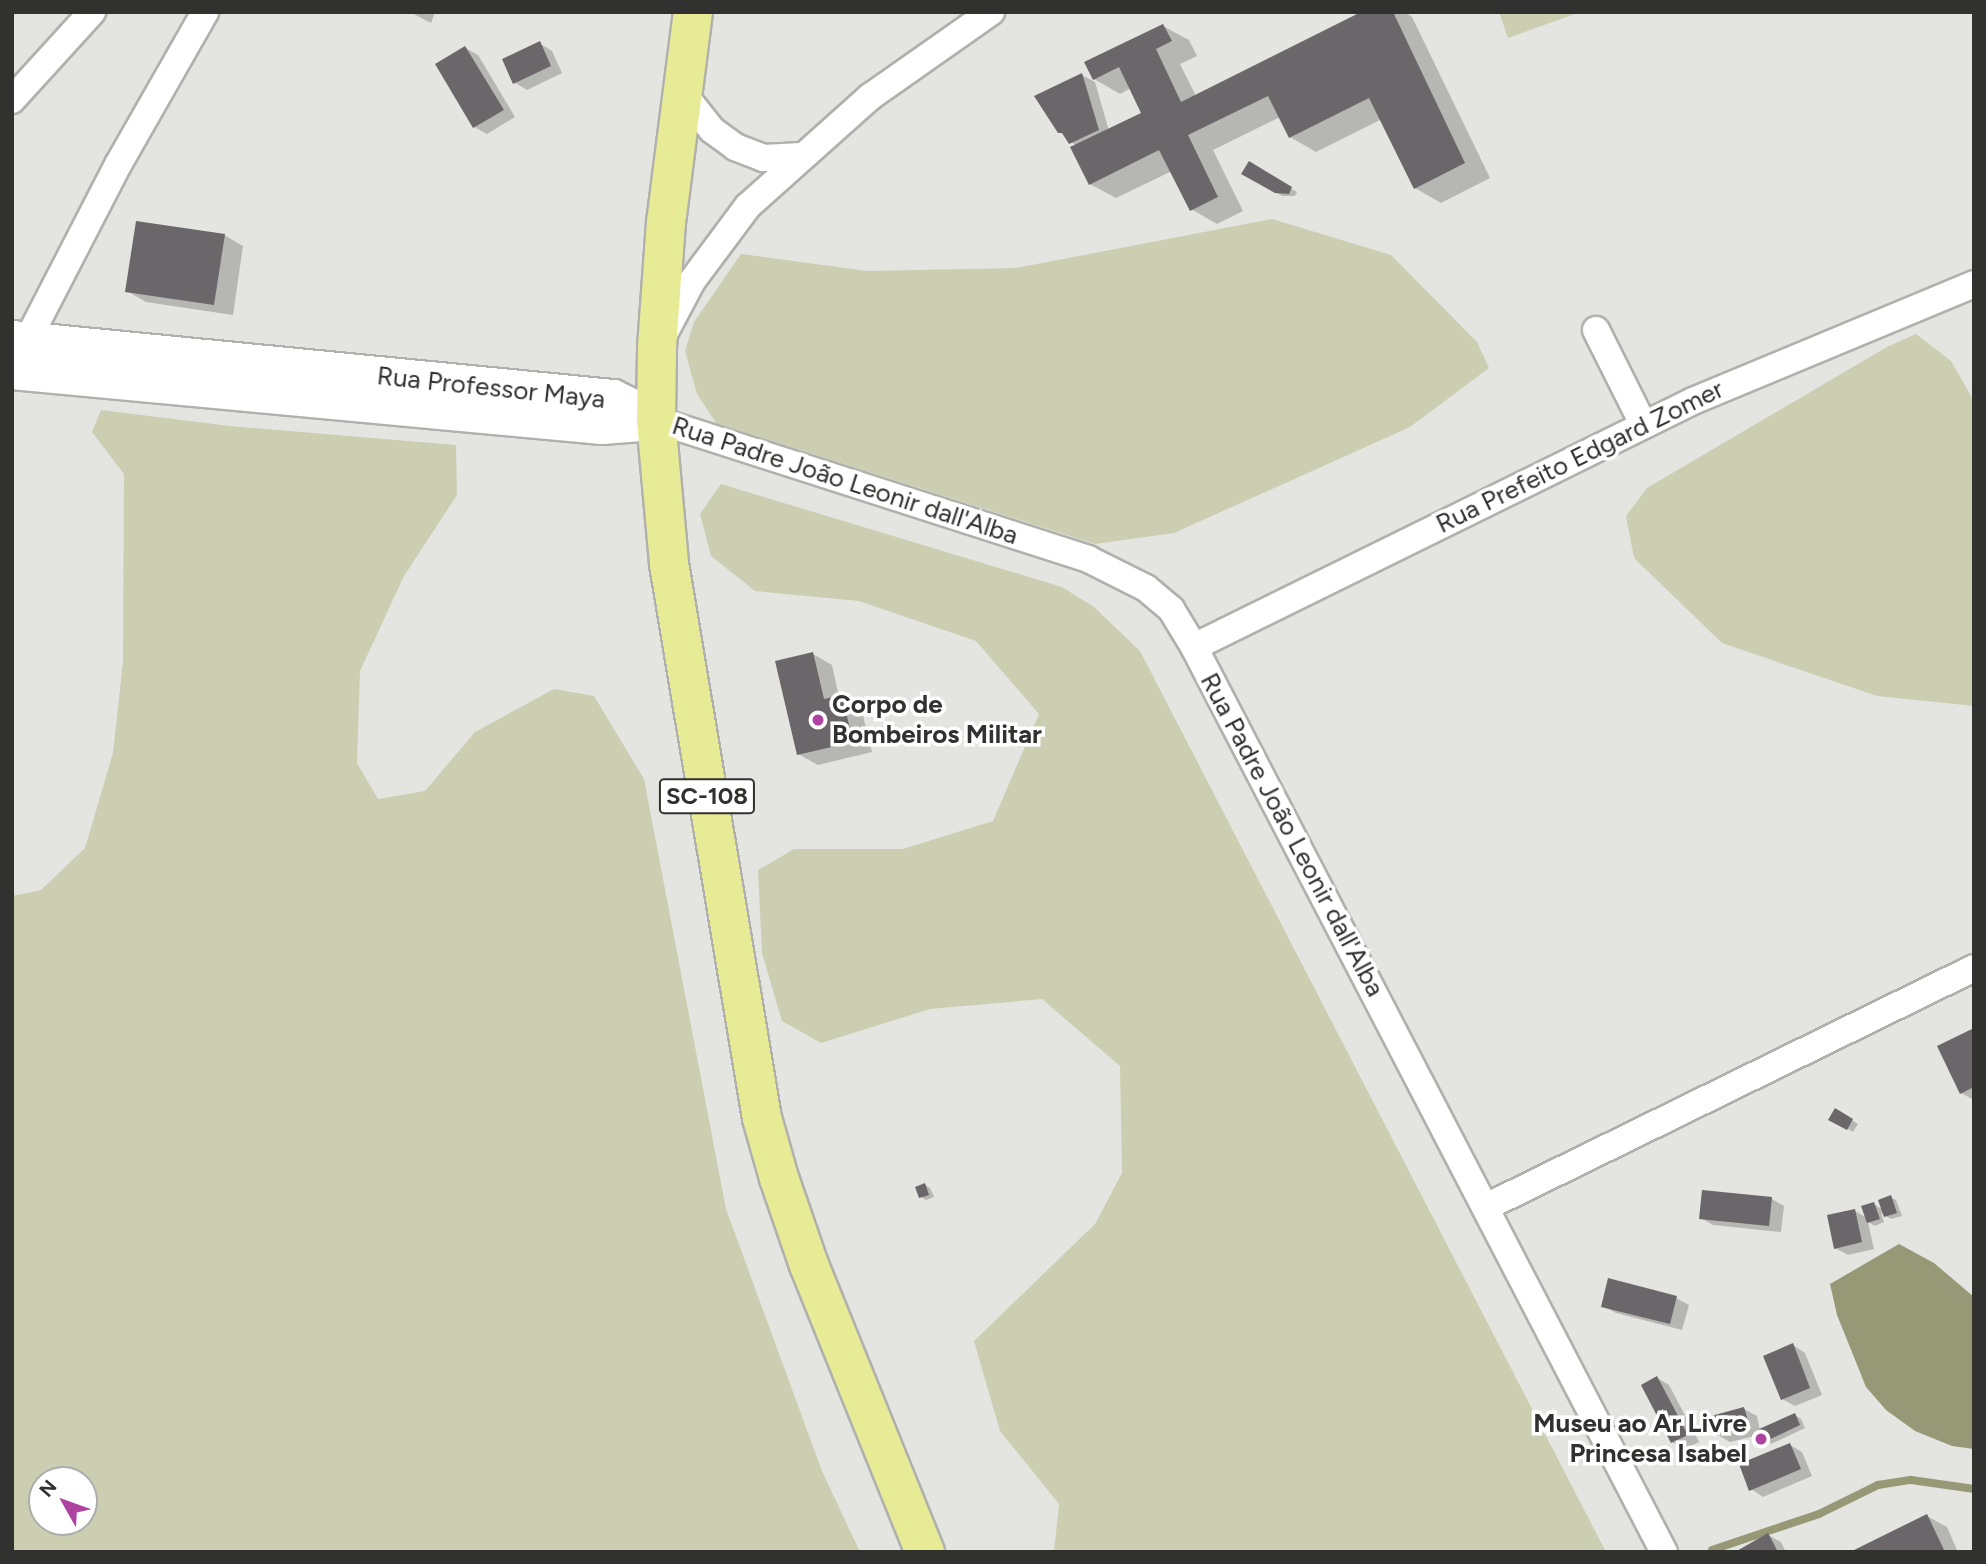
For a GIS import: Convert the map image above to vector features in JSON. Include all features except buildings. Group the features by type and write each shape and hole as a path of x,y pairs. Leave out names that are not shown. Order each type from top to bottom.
{"main road":[{"name":"SC-108","path":"693,12 666,222 657,349 656,420 669,564 762,1118 809,1265 925,1552"},
{"name":"Rua Professor Maya","path":"19,356 613,399 656,420"}],"street":[{"path":"657,349 692,281 748,206 870,97 991,12"},
{"path":"12,100 91,13"},
{"path":"19,356 119,163 200,15"},
{"path":"682,92 712,130 735,147 763,158 801,156"},
{"name":"Rua Prefeito Edgard Zomer","path":"1194,647 1643,424 1746,377 1974,284"},
{"path":"1595,330 1643,424"},
{"name":"Rua Padre João Leonir dall'Alba","path":"656,420 1088,559 1146,588 1171,609 1194,647 1664,1552"},
{"path":"1486,1207 1974,968"}],"shaded area":[{"path":"1499,12 1580,12 1508,38"},
{"path":"1272,219 1391,255 1477,342 1489,368 1410,427 1174,533 1095,544 716,423 697,394 685,351 694,322 741,254 867,271 1016,268"},
{"path":"1916,334 1951,361 1974,401 1974,706 1877,696 1722,643 1634,558 1626,516 1647,488 1887,347"},
{"path":"101,410 230,426 456,445 457,495 404,576 360,671 357,763 378,799 425,791 475,732 554,689 594,696 644,779 726,1209 822,1471 860,1552 12,1552 12,896 41,890 85,848 113,753 123,662 124,474 92,432"},
{"path":"721,484 1062,587 1094,607 1140,651 1606,1552 1054,1552 1059,1504 1000,1431 974,1341 1095,1224 1122,1173 1120,1066 1042,999 930,1009 821,1043 782,1021 762,953 758,870 794,849 903,849 993,821 1039,714 976,641 859,601 755,591 711,556 700,514"},
{"path":"1899,1244 1934,1263 1974,1297 1974,1449 1952,1446 1915,1431 1886,1410 1866,1387 1837,1315 1830,1284"}],"waterway":[{"path":"1712,1550 1819,1514 1878,1485 1911,1480 1974,1489"}],"place":[{"name":"Corpo de Bombeiros Militar","path":"818,720"},
{"name":"Museu ao Ar Livre Princesa Isabel","path":"1761,1439"}]}
